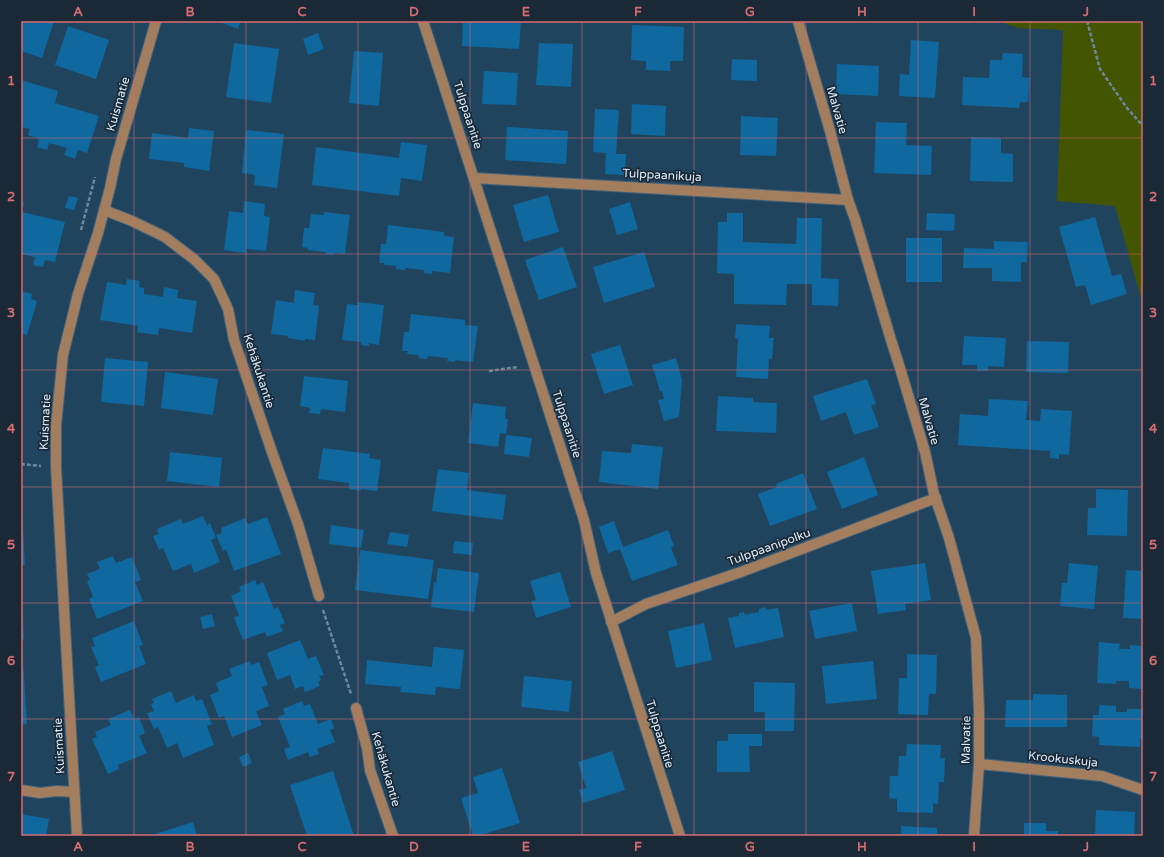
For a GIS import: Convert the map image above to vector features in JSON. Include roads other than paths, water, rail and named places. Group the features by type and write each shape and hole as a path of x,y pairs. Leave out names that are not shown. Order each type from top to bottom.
{"street":[{"name":"Kuismatie","path":"77,836 56,468 56,425 63,355 78,294 104,210 116,159 156,21"},
{"name":"Tulppaanitie","path":"423,21 584,520 596,573 680,836"},
{"name":"Malvatie","path":"798,21 830,131 848,200 925,452 936,498 949,538 976,638 979,711 979,764 974,836"},
{"name":"Tulppaanikuja","path":"474,178 848,200"},
{"name":"Kehäkukantie","path":"104,210 132,221 165,237 195,260 214,280 228,309 234,340 298,524 319,596"},
{"name":"Tulppaanipolku","path":"611,622 646,604 741,572 936,498"},
{"name":"Kehäkukantie","path":"356,708 367,748 370,770 393,836"},
{"name":"Krookuskuja","path":"979,764 1102,776 1143,790"},
{"path":"21,790 40,793 57,791 74,792"}]}
